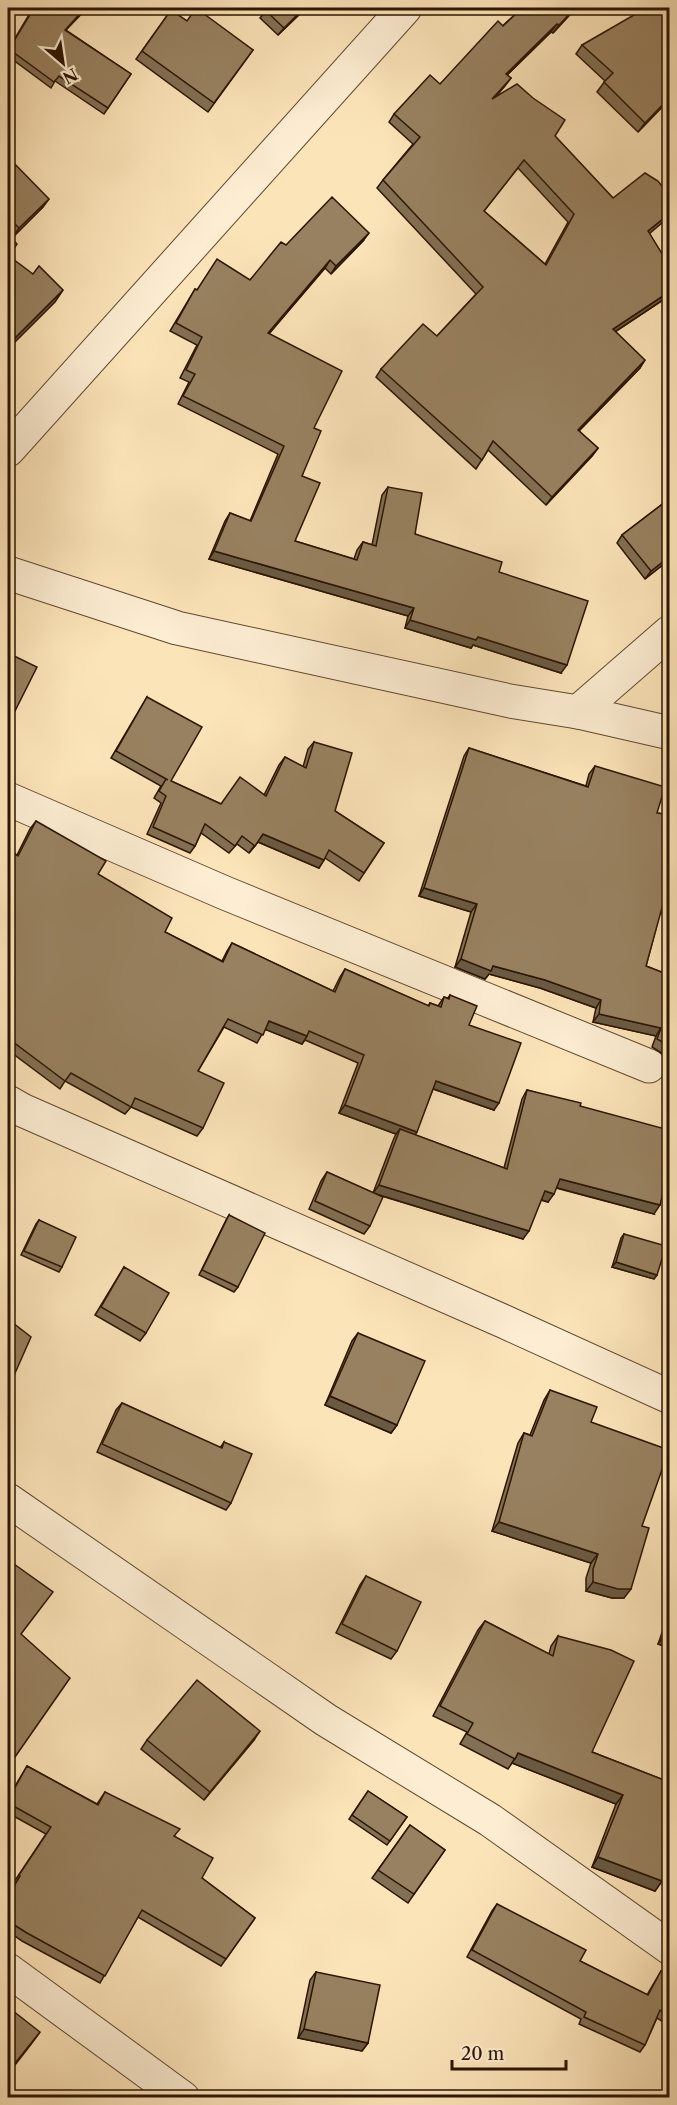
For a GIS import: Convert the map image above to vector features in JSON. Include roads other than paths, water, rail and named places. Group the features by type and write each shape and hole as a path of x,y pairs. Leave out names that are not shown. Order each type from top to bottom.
{"street":[{"path":"8,450 405,8"},
{"path":"8,573 177,628 510,701 579,712 669,733"},
{"path":"579,712 669,632"},
{"path":"8,799 225,893 649,1066"},
{"path":"8,1102 669,1397"},
{"path":"8,1500 326,1720 490,1820 669,1948"},
{"path":"8,1970 183,2097"}]}
